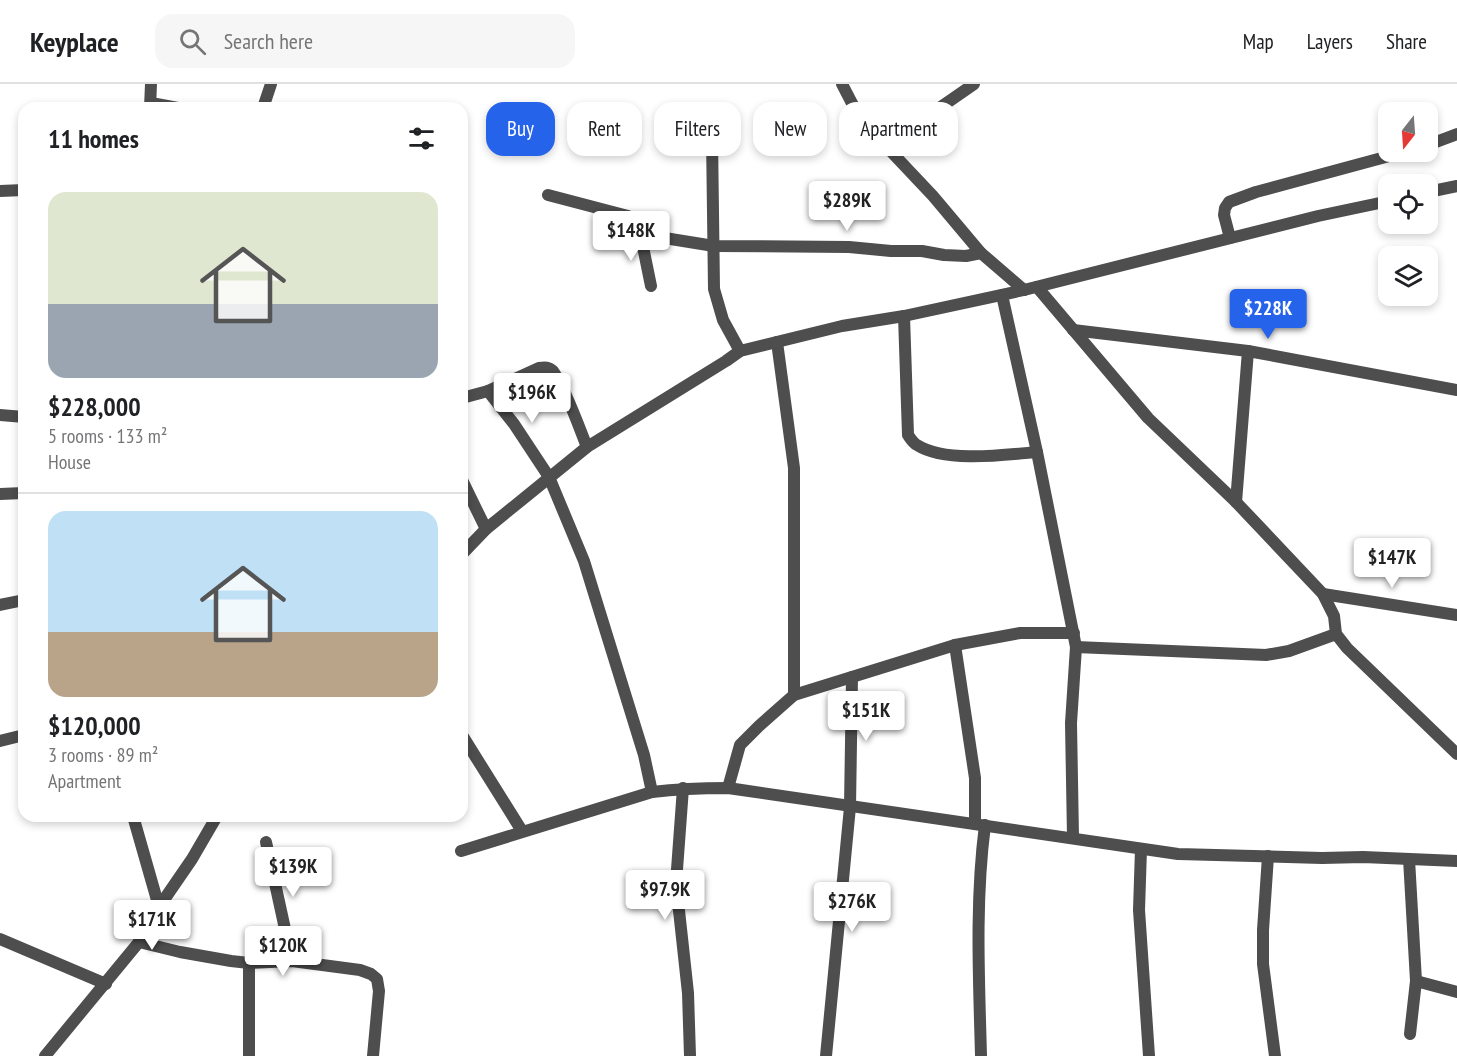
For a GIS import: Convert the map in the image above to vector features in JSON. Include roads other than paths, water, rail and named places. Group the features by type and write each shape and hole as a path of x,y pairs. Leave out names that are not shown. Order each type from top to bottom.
{"street":[{"path":"151,84 151,102"},
{"path":"265,102 271,84"},
{"path":"842,84 851,102"},
{"path":"948,102 974,84"},
{"path":"1438,141 1457,134"},
{"path":"712,156 714,289 723,320 740,351"},
{"path":"896,156 981,253 1024,290"},
{"path":"1230,238 1224,215 1229,202 1256,192 1378,159"},
{"path":"1438,190 1457,186"},
{"path":"0,191 18,190"},
{"path":"548,195 628,216 635,222 640,232 651,286"},
{"path":"468,548 486,529 587,447 740,351 842,326 904,316 1037,287 1378,204"},
{"path":"640,232 646,235 714,246 831,247 922,251 966,256 981,253"},
{"path":"1037,287 1148,418 1236,502 1323,594 1334,616 1336,634 1359,660 1457,754"},
{"path":"1002,295 1038,452 1076,647 1071,723 1073,837"},
{"path":"904,316 908,435 915,445 938,452 976,457 1038,452"},
{"path":"1073,330 1248,351 1457,390"},
{"path":"777,342 794,468 794,694"},
{"path":"1236,502 1248,351"},
{"path":"468,396 488,391 539,368 548,368 553,371 587,447"},
{"path":"488,391 514,424 549,477 584,561 644,755 652,792"},
{"path":"0,415 18,416"},
{"path":"468,492 486,529"},
{"path":"0,494 18,493"},
{"path":"1323,594 1457,615"},
{"path":"0,605 18,601"},
{"path":"728,788 741,746 794,694 956,645 1020,633 1074,633"},
{"path":"1076,647 1266,655 1289,651 1336,634"},
{"path":"956,645 980,825 978,903 981,1056"},
{"path":"826,1056 850,807 852,677"},
{"path":"0,741 18,736"},
{"path":"468,745 522,831"},
{"path":"683,788 676,883 688,993 690,1056"},
{"path":"461,851 652,792 683,788 728,788 1178,854 1457,861"},
{"path":"135,822 159,906"},
{"path":"45,1056 139,942 159,906 192,859 214,822"},
{"path":"266,842 292,961"},
{"path":"1141,849 1139,910 1149,1056"},
{"path":"1268,856 1263,964 1275,1056"},
{"path":"1409,859 1416,981 1410,1034"},
{"path":"0,939 106,984"},
{"path":"139,942 180,952 249,963 292,961 360,970 371,974 377,979 379,991 373,1056"},
{"path":"249,963 249,1056"},
{"path":"1416,981 1457,992"}]}
